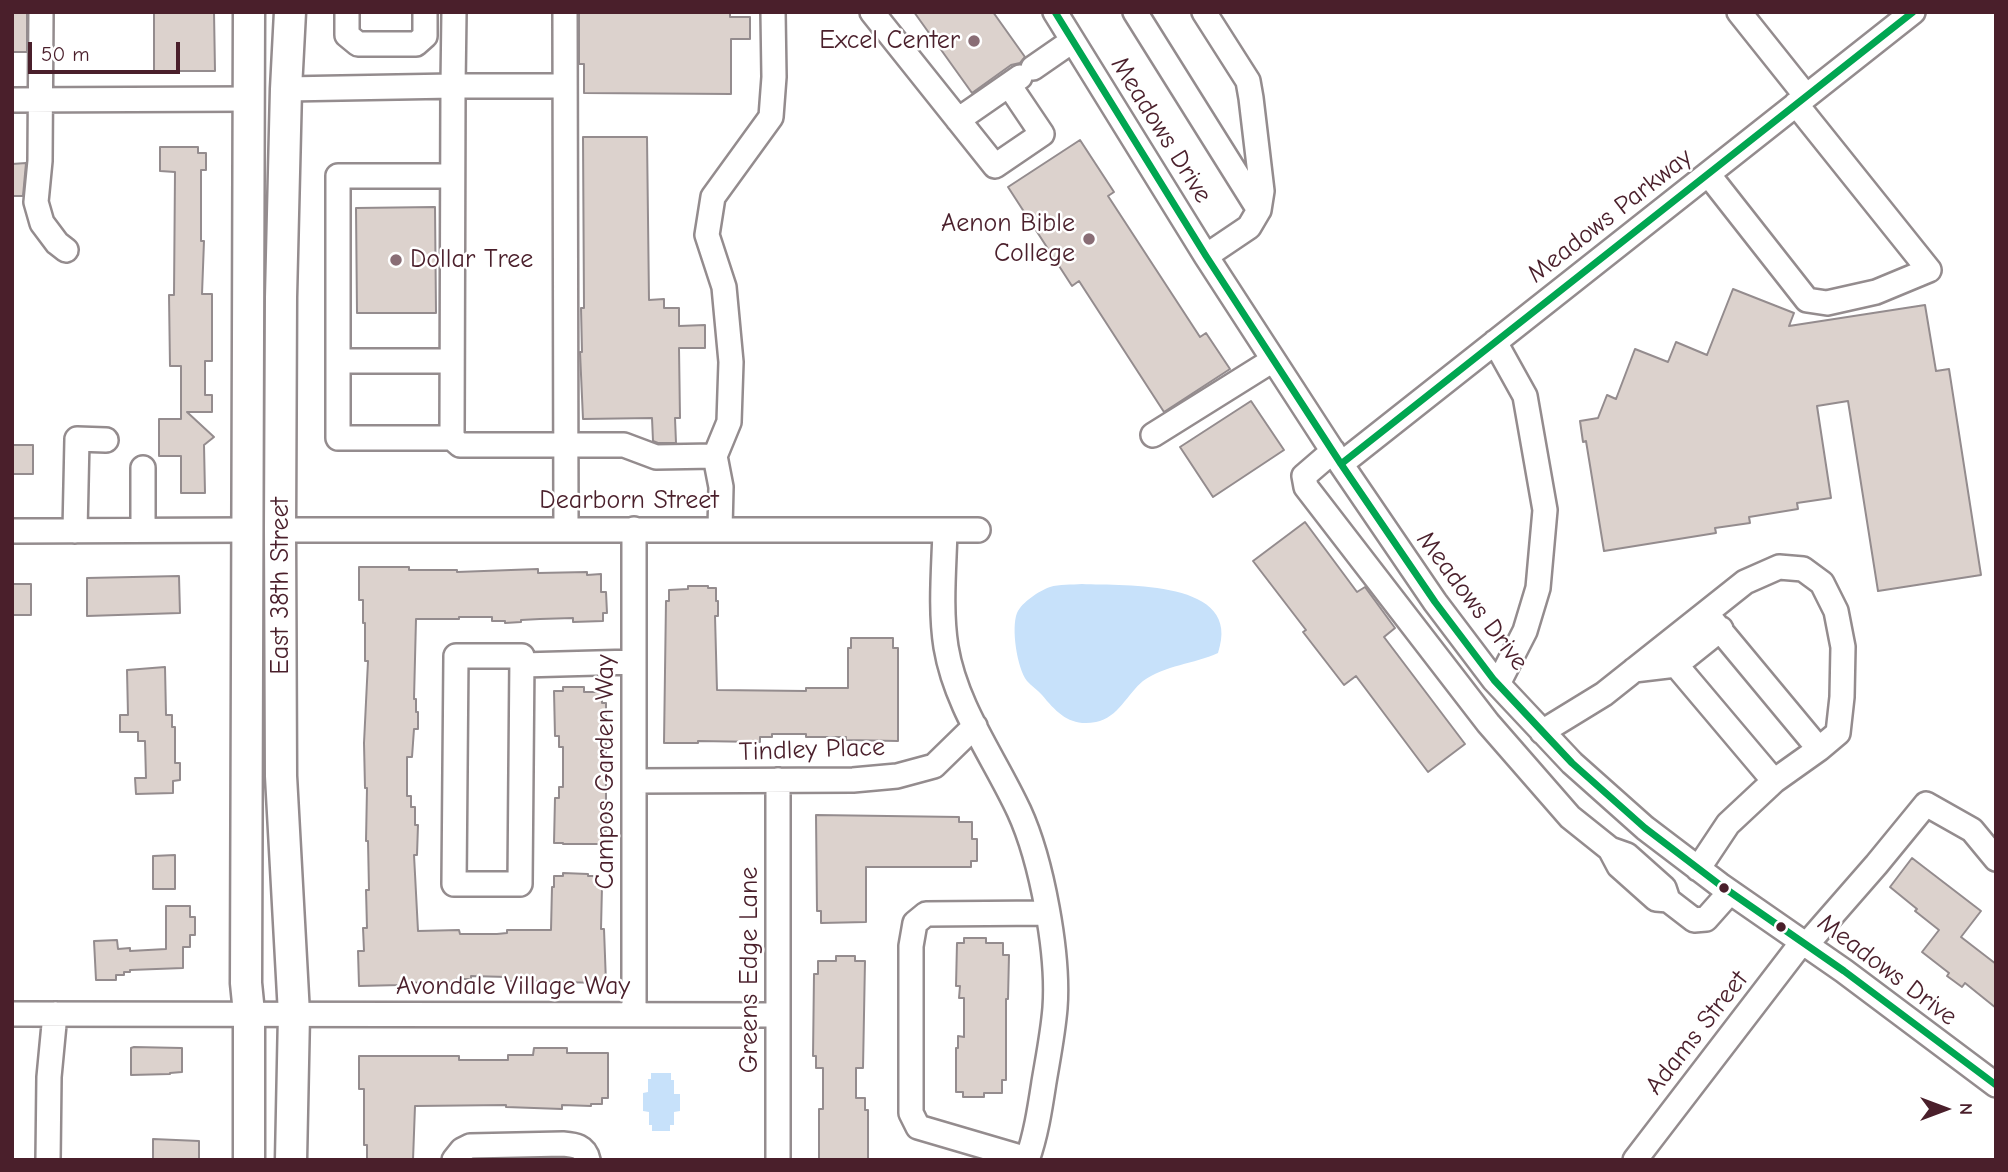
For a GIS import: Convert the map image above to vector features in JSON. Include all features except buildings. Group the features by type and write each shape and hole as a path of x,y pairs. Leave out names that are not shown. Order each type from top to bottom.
{"main road":[{"name":"East 38th Street","path":"249,12 246,983 249,1160"},
{"name":"East 38th Street","path":"289,12 282,283 280,530 281,776 294,1014 291,1160"}],"street":[{"path":"41,12 40,161 36,202 42,223 66,250"},
{"path":"347,23 358,44 416,44 425,36 425,12"},
{"path":"452,438 454,12"},
{"path":"565,12 566,529"},
{"path":"720,529 721,487 715,456 729,422 731,362 724,287 707,235 713,197 771,117 774,77 773,12"},
{"path":"872,12 995,166 1042,134 1021,77"},
{"name":"Meadows Drive","path":"1055,12 1273,360 1435,602 1497,684 1572,763 1644,828 1995,1082"},
{"path":"1135,12 1259,210"},
{"path":"1203,12 1248,81 1262,191 1259,210 1249,228 1206,256"},
{"path":"1708,174 1807,300 1827,303 1876,292 1929,270 1801,100 1739,12"},
{"name":"Meadows Parkway","path":"1730,892 1706,919 1693,920 1668,900 1656,899 1619,866 1610,849 1570,817 1488,723 1306,487 1304,476 1337,457 1495,342 1913,12"},
{"path":"958,120 1072,41"},
{"path":"286,89 565,86"},
{"path":"12,100 250,99"},
{"path":"452,176 338,176 338,438 452,438 460,445 624,445 656,457 715,456"},
{"path":"1495,342 1525,396 1545,510 1538,589 1525,631 1497,684"},
{"path":"1153,435 1273,360"},
{"path":"338,361 452,361"},
{"path":"75,531 76,439 106,440"},
{"path":"143,468 143,530"},
{"name":"Campos Garden Way","path":"634,529 634,1015"},
{"path":"12,531 248,530"},
{"name":"Dearborn Street","path":"280,530 978,530"},
{"path":"944,530 947,647 958,686 975,726 1022,816 1037,862 1047,914 1054,954 1055,1007 1037,1125 1027,1159 919,1127 911,1112 911,946 915,923 926,915 1047,914"},
{"path":"1634,670 1676,665 1745,582 1779,567 1803,569 1822,583 1836,611 1843,647 1838,733 1774,781 1728,824 1698,869"},
{"path":"1542,732 1713,621"},
{"path":"1713,621 1819,749"},
{"path":"456,656 522,656 522,665 520,884 454,884 456,656"},
{"path":"522,665 634,663"},
{"path":"1676,665 1774,781"},
{"name":"Tindley Place","path":"634,781 875,779 917,772 934,766 975,726"},
{"name":"Greens Edge Lane","path":"778,780 778,1160"},
{"name":"Adams Street","path":"1635,1160 1805,943 1876,865 1926,804 1972,830 1996,859"},
{"name":"Avondale Village Way","path":"12,1014 778,1015"},
{"path":"48,1160 49,1077 55,1014"},
{"path":"454,1160 462,1150 470,1146 563,1144 583,1149 588,1160"}],"water":[{"path":"1082,584 1151,587 1198,599 1214,611 1221,629 1218,653 1170,668 1143,681 1111,716 1104,720 1087,723 1065,717 1053,708 1023,675 1016,648 1015,620 1023,605 1041,591 1054,586"},
{"path":"651,1073 671,1073 674,1094 680,1094 680,1111 674,1112 674,1125 670,1125 670,1131 652,1131 649,1112 643,1111 643,1093 648,1092"}],"transit line":[{"path":"1055,12 1206,256 1341,464 1435,602 1494,680 1572,763 1645,828 1720,885 1844,971 1996,1085"},
{"path":"1341,464 1913,12"}],"place":[{"name":"Excel Center","path":"974,41"},
{"name":"Aenon Bible College","path":"1089,239"},
{"name":"Dollar Tree","path":"396,260"}]}
